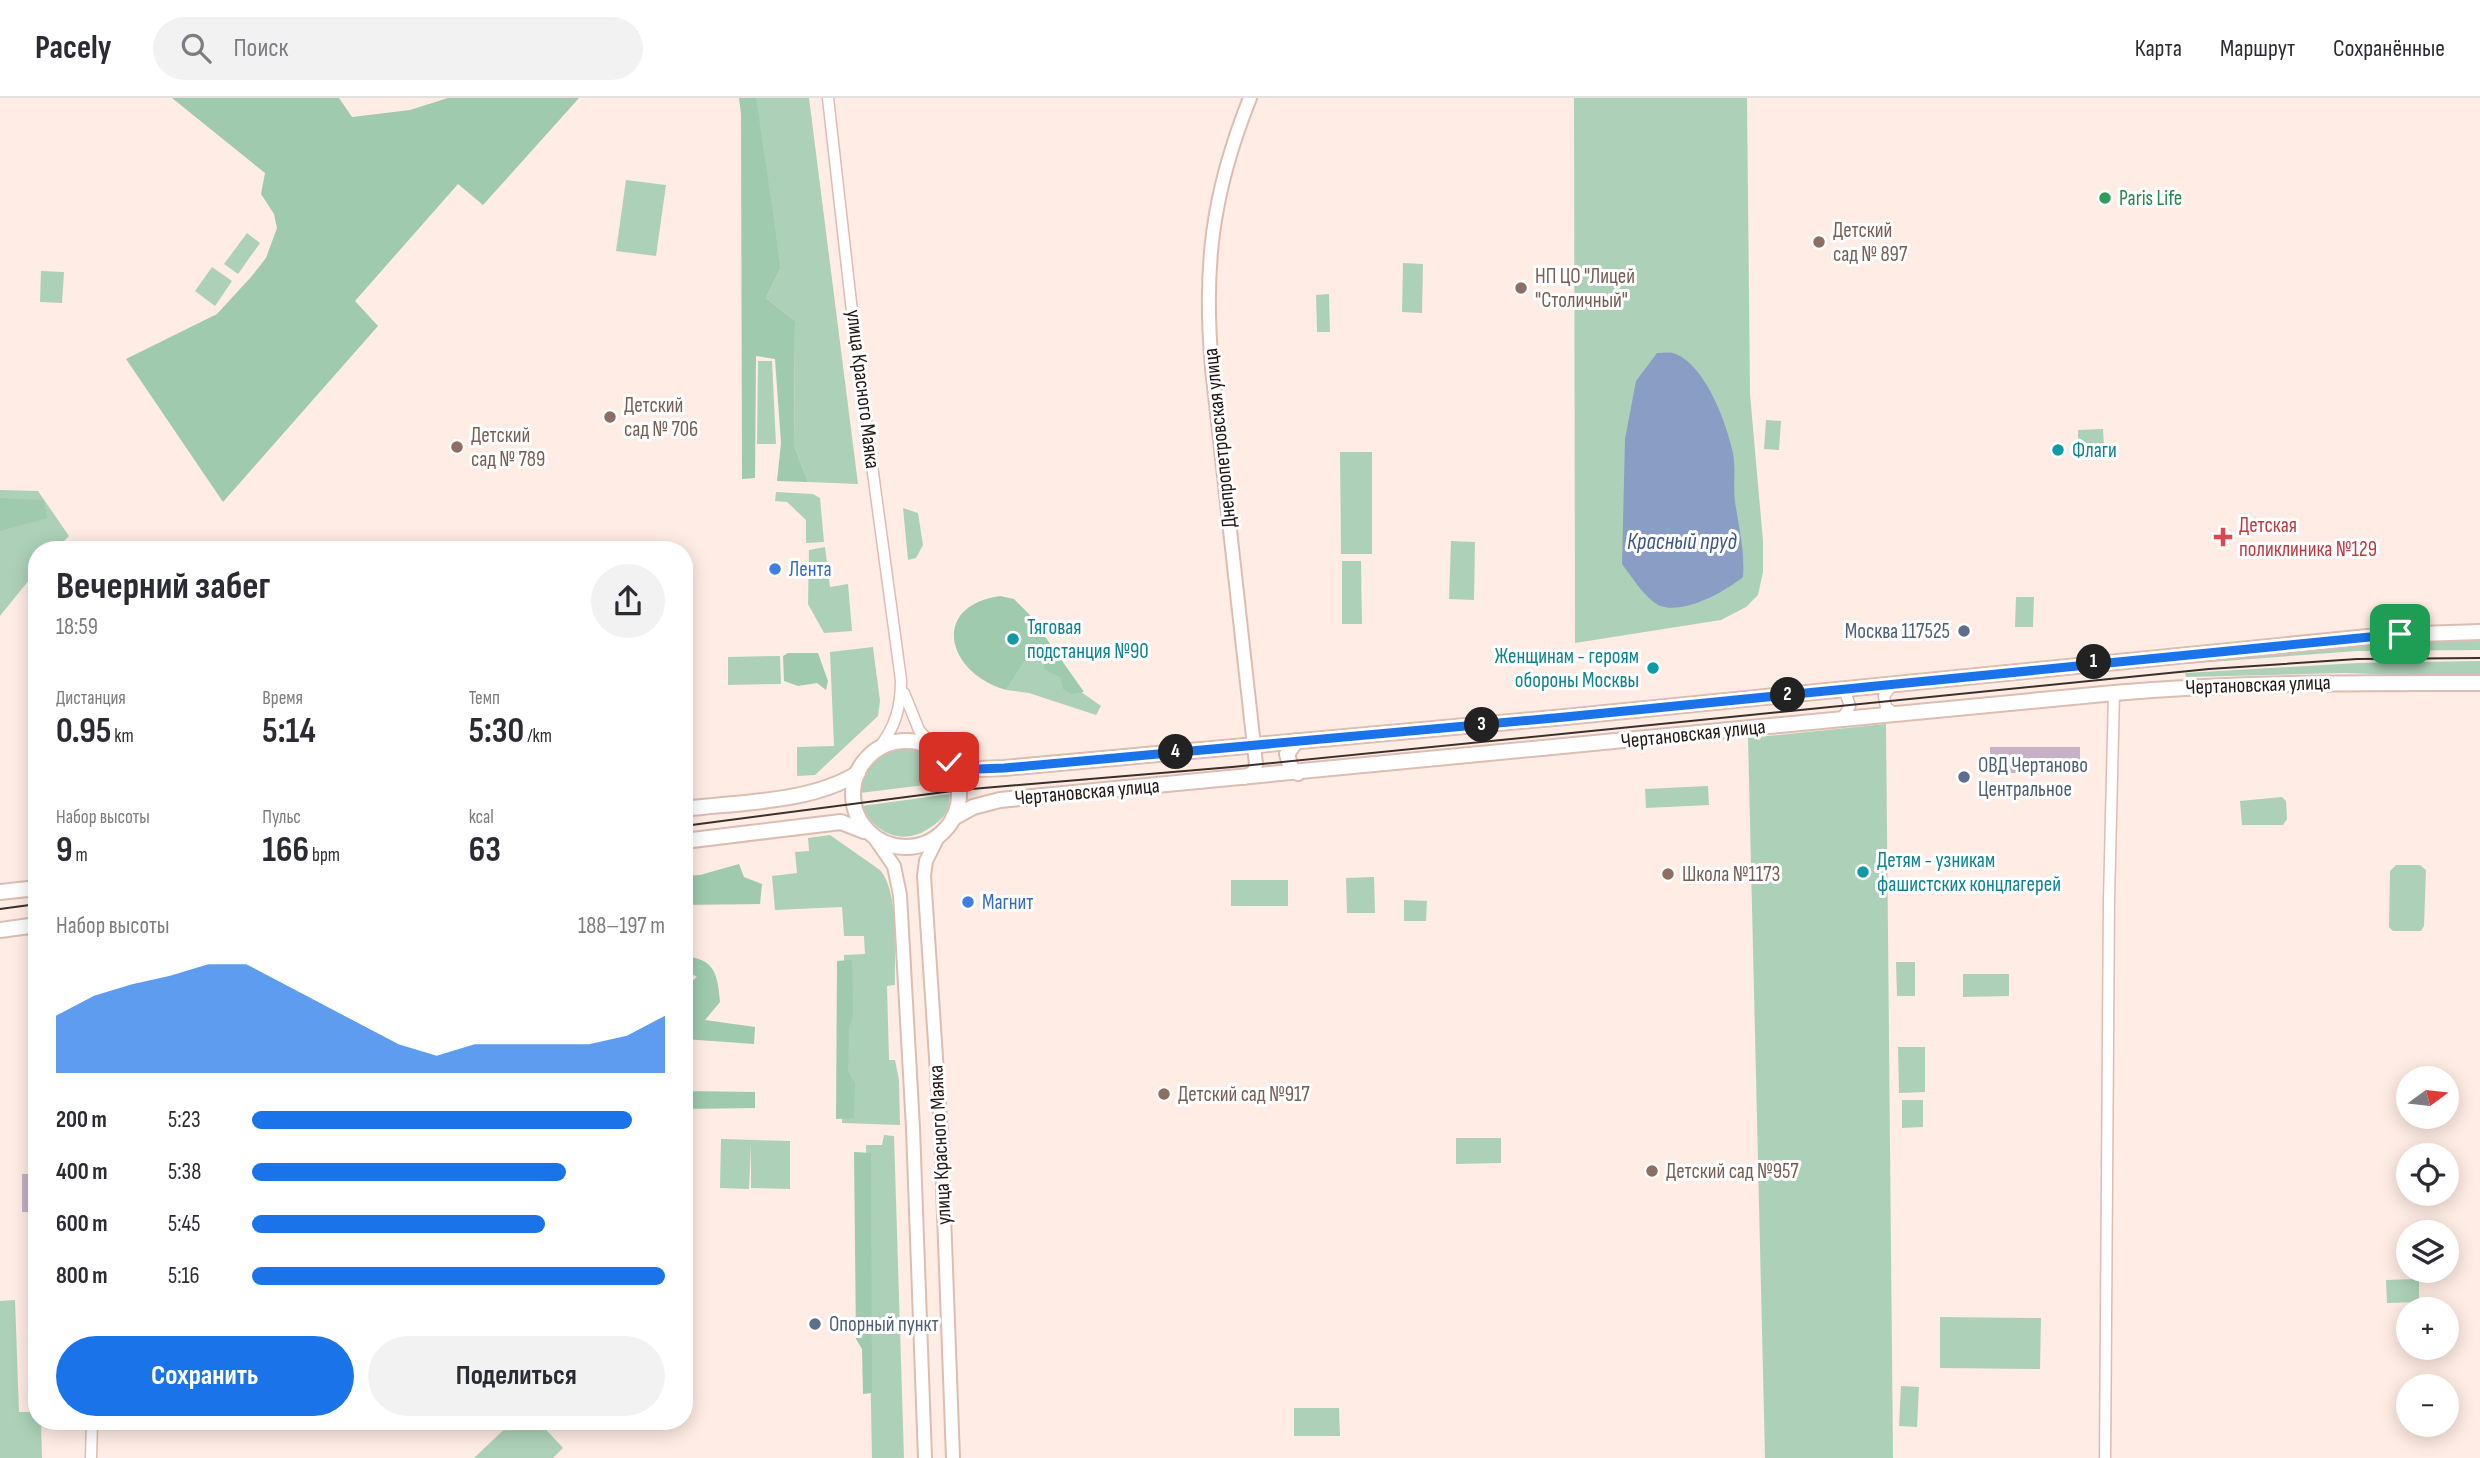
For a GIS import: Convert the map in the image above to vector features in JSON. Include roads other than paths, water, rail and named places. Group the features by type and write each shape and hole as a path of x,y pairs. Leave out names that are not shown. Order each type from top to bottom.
{"main road":[{"name":"Чертановская улица","path":"949,762 970,768 996,768 1893,685 2388,635 2480,632"},
{"name":"Чертановская улица","path":"939,835 953,818 973,807 1000,800 2114,693 2260,684 2480,683"},
{"path":"693,807 814,792 839,785 858,773 878,749 891,743 907,741 922,743 936,750 949,762 960,790 953,818"},
{"path":"1296,741 1287,754 1291,768 1297,773"},
{"path":"858,773 853,790 853,803 859,821 871,836"},
{"path":"693,840 841,822 904,847 928,842 939,835"},
{"path":"0,892 28,889"},
{"path":"0,930 28,926"}],"street":[{"name":"улица Красного Маяка","path":"828,98 856,347 901,680 901,702 896,721 878,749"},
{"name":"Днепропетровская улица","path":"1244,778 1254,771 1256,764 1207,303 1214,213 1236,132 1250,98"},
{"name":"улица Красного Маяка","path":"901,680 909,709 919,730 936,750"},
{"path":"1893,685 1884,696 1886,707 1894,713"},
{"path":"1842,718 1850,706 1844,689"},
{"path":"2105,1458 2109,900 2114,693"},
{"name":"улица Красного Маяка","path":"939,835 926,861 924,876 941,1133 953,1458"},
{"name":"улица Красного Маяка","path":"871,836 894,866 900,895 914,1128 925,1458"},
{"path":"92,1430 92,1458"}],"water":[{"name":"Красный пруд","path":"1657,353 1673,353 1685,359 1704,381 1720,411 1733,453 1735,502 1743,567 1743,577 1725,589 1690,605 1668,608 1658,605 1648,597 1622,564 1625,439 1636,381"}],"tram line":[{"path":"693,825 960,790 1232,767 2209,669 2357,659 2480,658"},
{"path":"0,909 28,905"}],"place":[{"name":"Paris Life","path":"2105,198"},
{"name":"Детский сад № 897","path":"1819,242"},
{"name":"НП ЦО \"Лицей \"Столичный\"","path":"1521,288"},
{"name":"Детский сад № 706","path":"610,417"},
{"name":"Детский сад № 789","path":"457,447"},
{"name":"Флаги","path":"2058,450"},
{"name":"Детская поликлиника №129","path":"2223,537"},
{"name":"Лента","path":"775,569"},
{"name":"Москва 117525","path":"1964,631"},
{"name":"Тяговая подстанция №90","path":"1013,639"},
{"name":"Женщинам - героям обороны Москвы","path":"1653,668"},
{"name":"ОВД Чертаново Центральное","path":"1964,777"},
{"name":"Детям - узникам фашистских концлагерей","path":"1863,872"},
{"name":"Школа №1173","path":"1668,874"},
{"name":"Магнит","path":"968,902"},
{"name":"Детский сад №917","path":"1164,1094"},
{"name":"Детский сад №957","path":"1652,1171"},
{"name":"Опорный пункт","path":"815,1324"}]}
